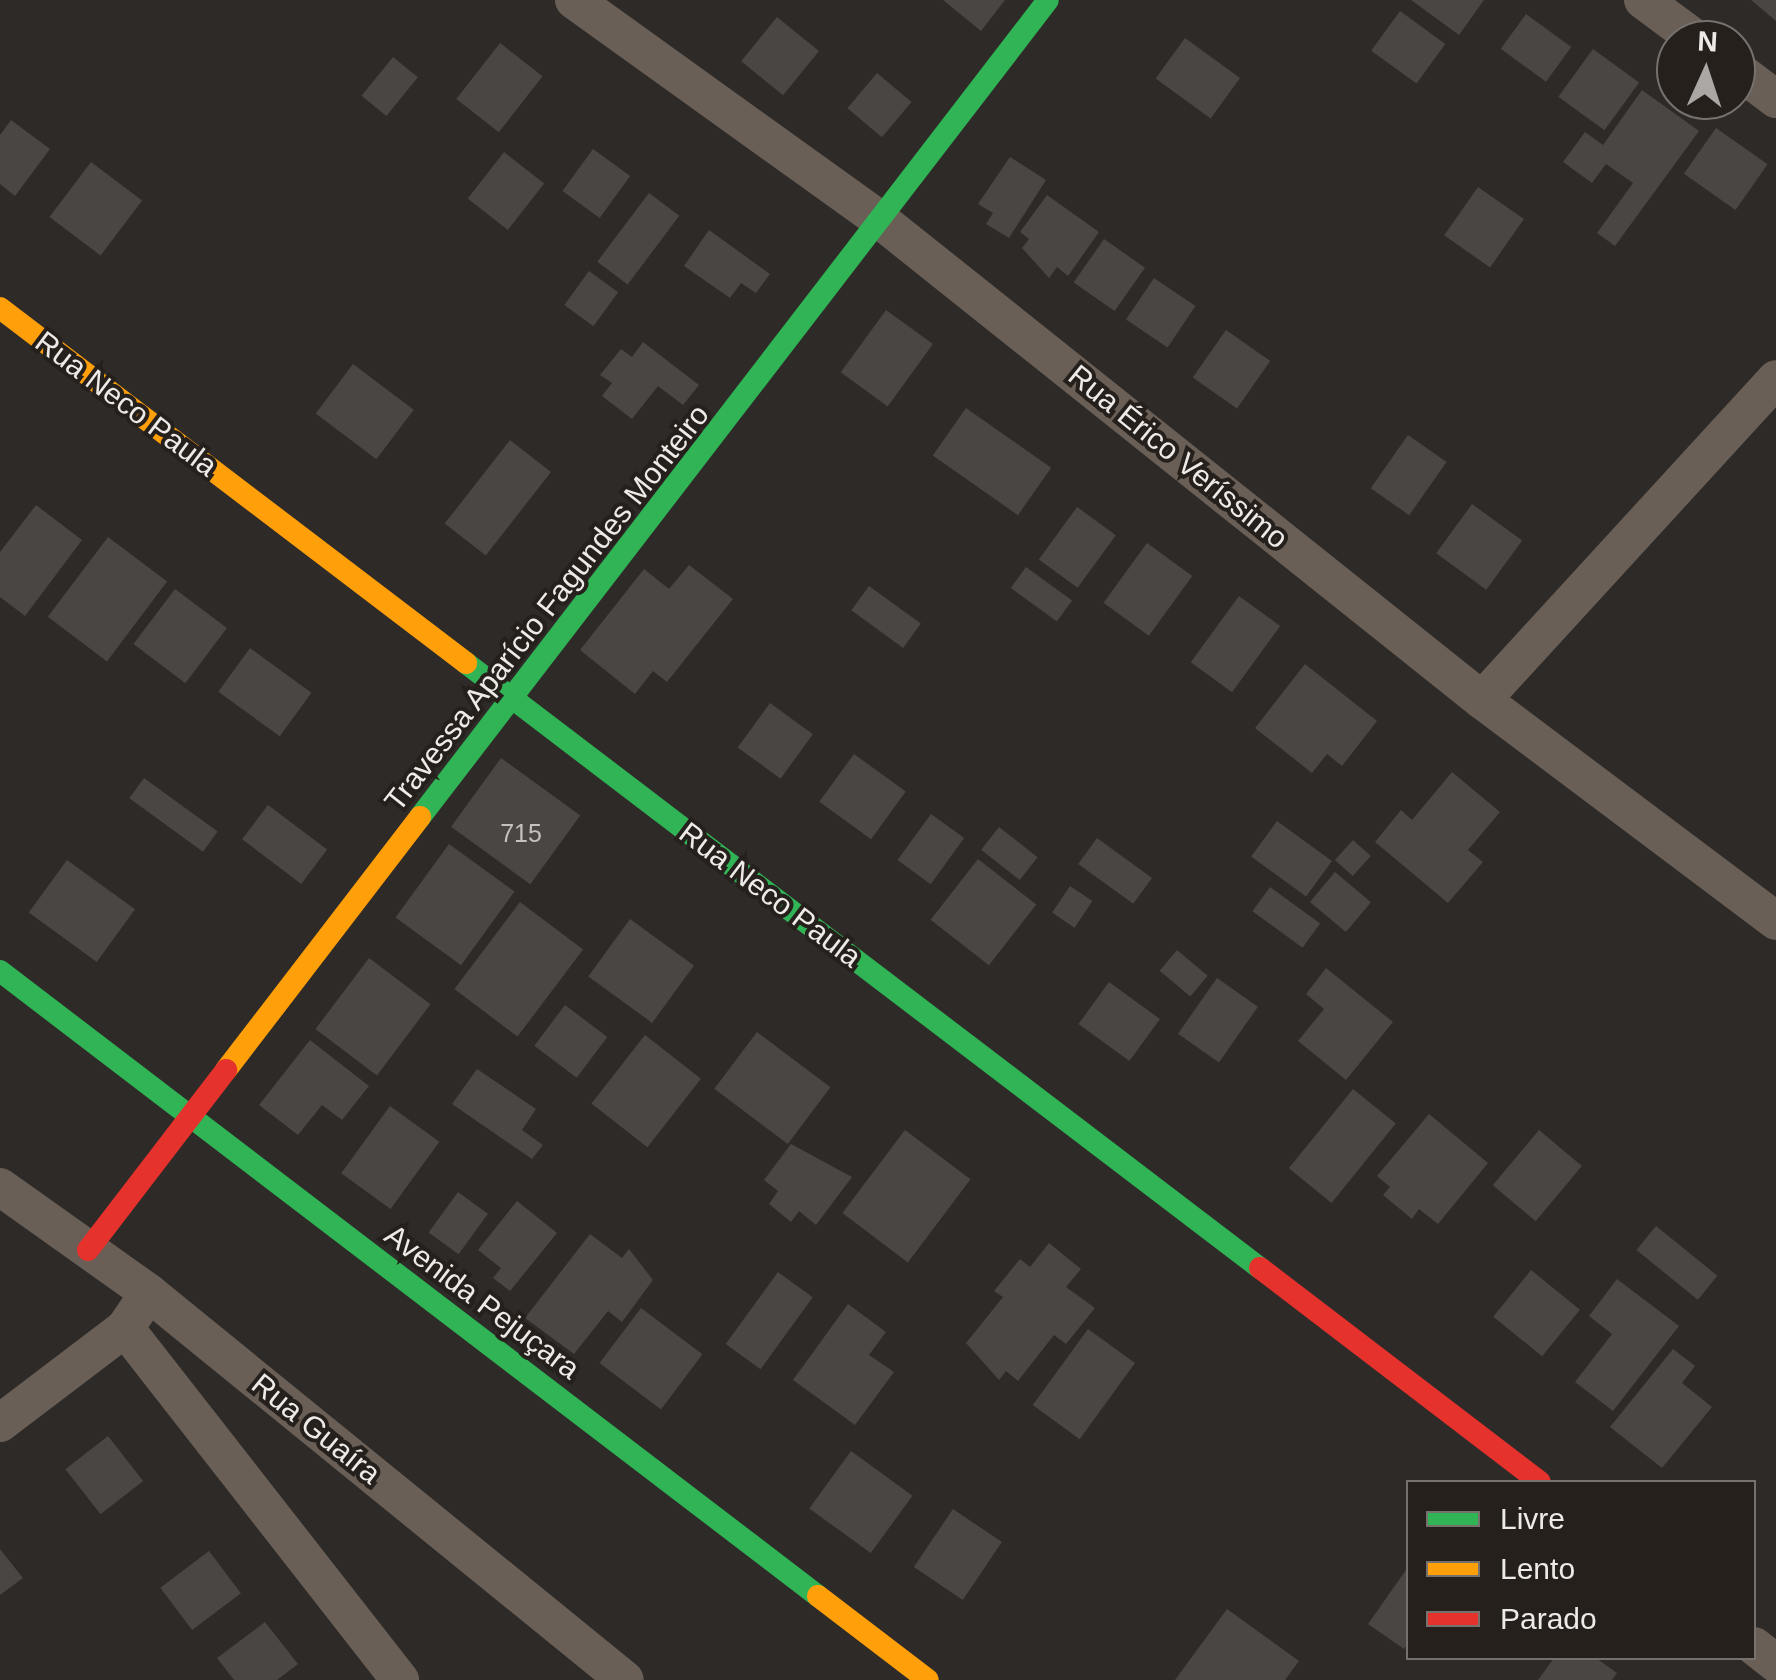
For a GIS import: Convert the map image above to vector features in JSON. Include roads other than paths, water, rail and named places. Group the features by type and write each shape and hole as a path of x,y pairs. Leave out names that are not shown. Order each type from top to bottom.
{"street":[{"name":"Rua Érico Veríssimo","path":"574,0 884,223 1482,700 1776,921"},
{"name":"Travessa Aparício Fagundes Monteiro","path":"88,1250 884,223 1048,0"},
{"path":"1644,0 1670,20"},
{"name":"Rua Neco Paula","path":"0,308 1537,1480"},
{"path":"1482,700 1776,379"},
{"name":"Avenida Pejuçara","path":"0,971 928,1680"},
{"name":"Rua Guaíra","path":"0,1187 149,1293 626,1680"},
{"path":"0,1424 125,1328 149,1293"},
{"path":"125,1328 400,1680"},
{"path":"1756,1648 1776,1663"}]}
